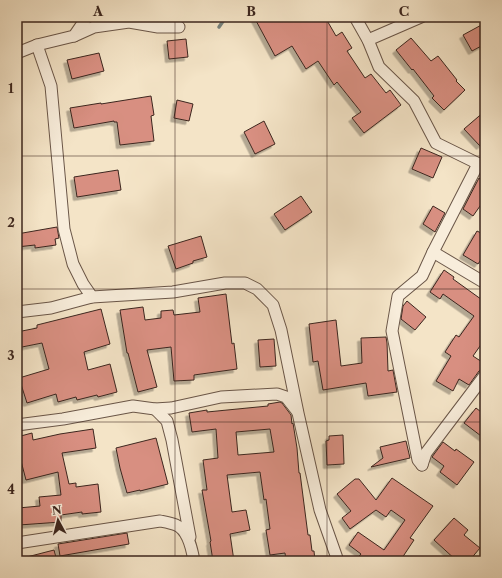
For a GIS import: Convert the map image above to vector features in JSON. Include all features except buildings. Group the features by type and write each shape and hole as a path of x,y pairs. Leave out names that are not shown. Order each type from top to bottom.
{"street":[{"path":"74,36 85,20 85,17"},
{"path":"355,17 368,40 379,67 414,101 436,143 481,165 433,252 422,276 398,296 392,331 418,460 422,465 426,453 485,376"},
{"path":"368,40 421,17"},
{"path":"17,53 37,44 74,36 94,27 129,22 158,27 179,26"},
{"path":"37,44 51,86 64,230 73,264 83,284 92,297"},
{"path":"433,252 485,283"},
{"path":"17,312 51,308 92,297 173,292 225,283 245,283 257,289 273,304 281,330 320,510 338,561"},
{"path":"17,425 63,419 133,406 155,409 171,408 221,397 277,394 286,397 298,413"},
{"path":"155,409 167,421 172,440 194,561"},
{"path":"17,543 160,521 174,524 181,528 192,548"}],"waterway":[{"path":"219,27 226,17"}]}
